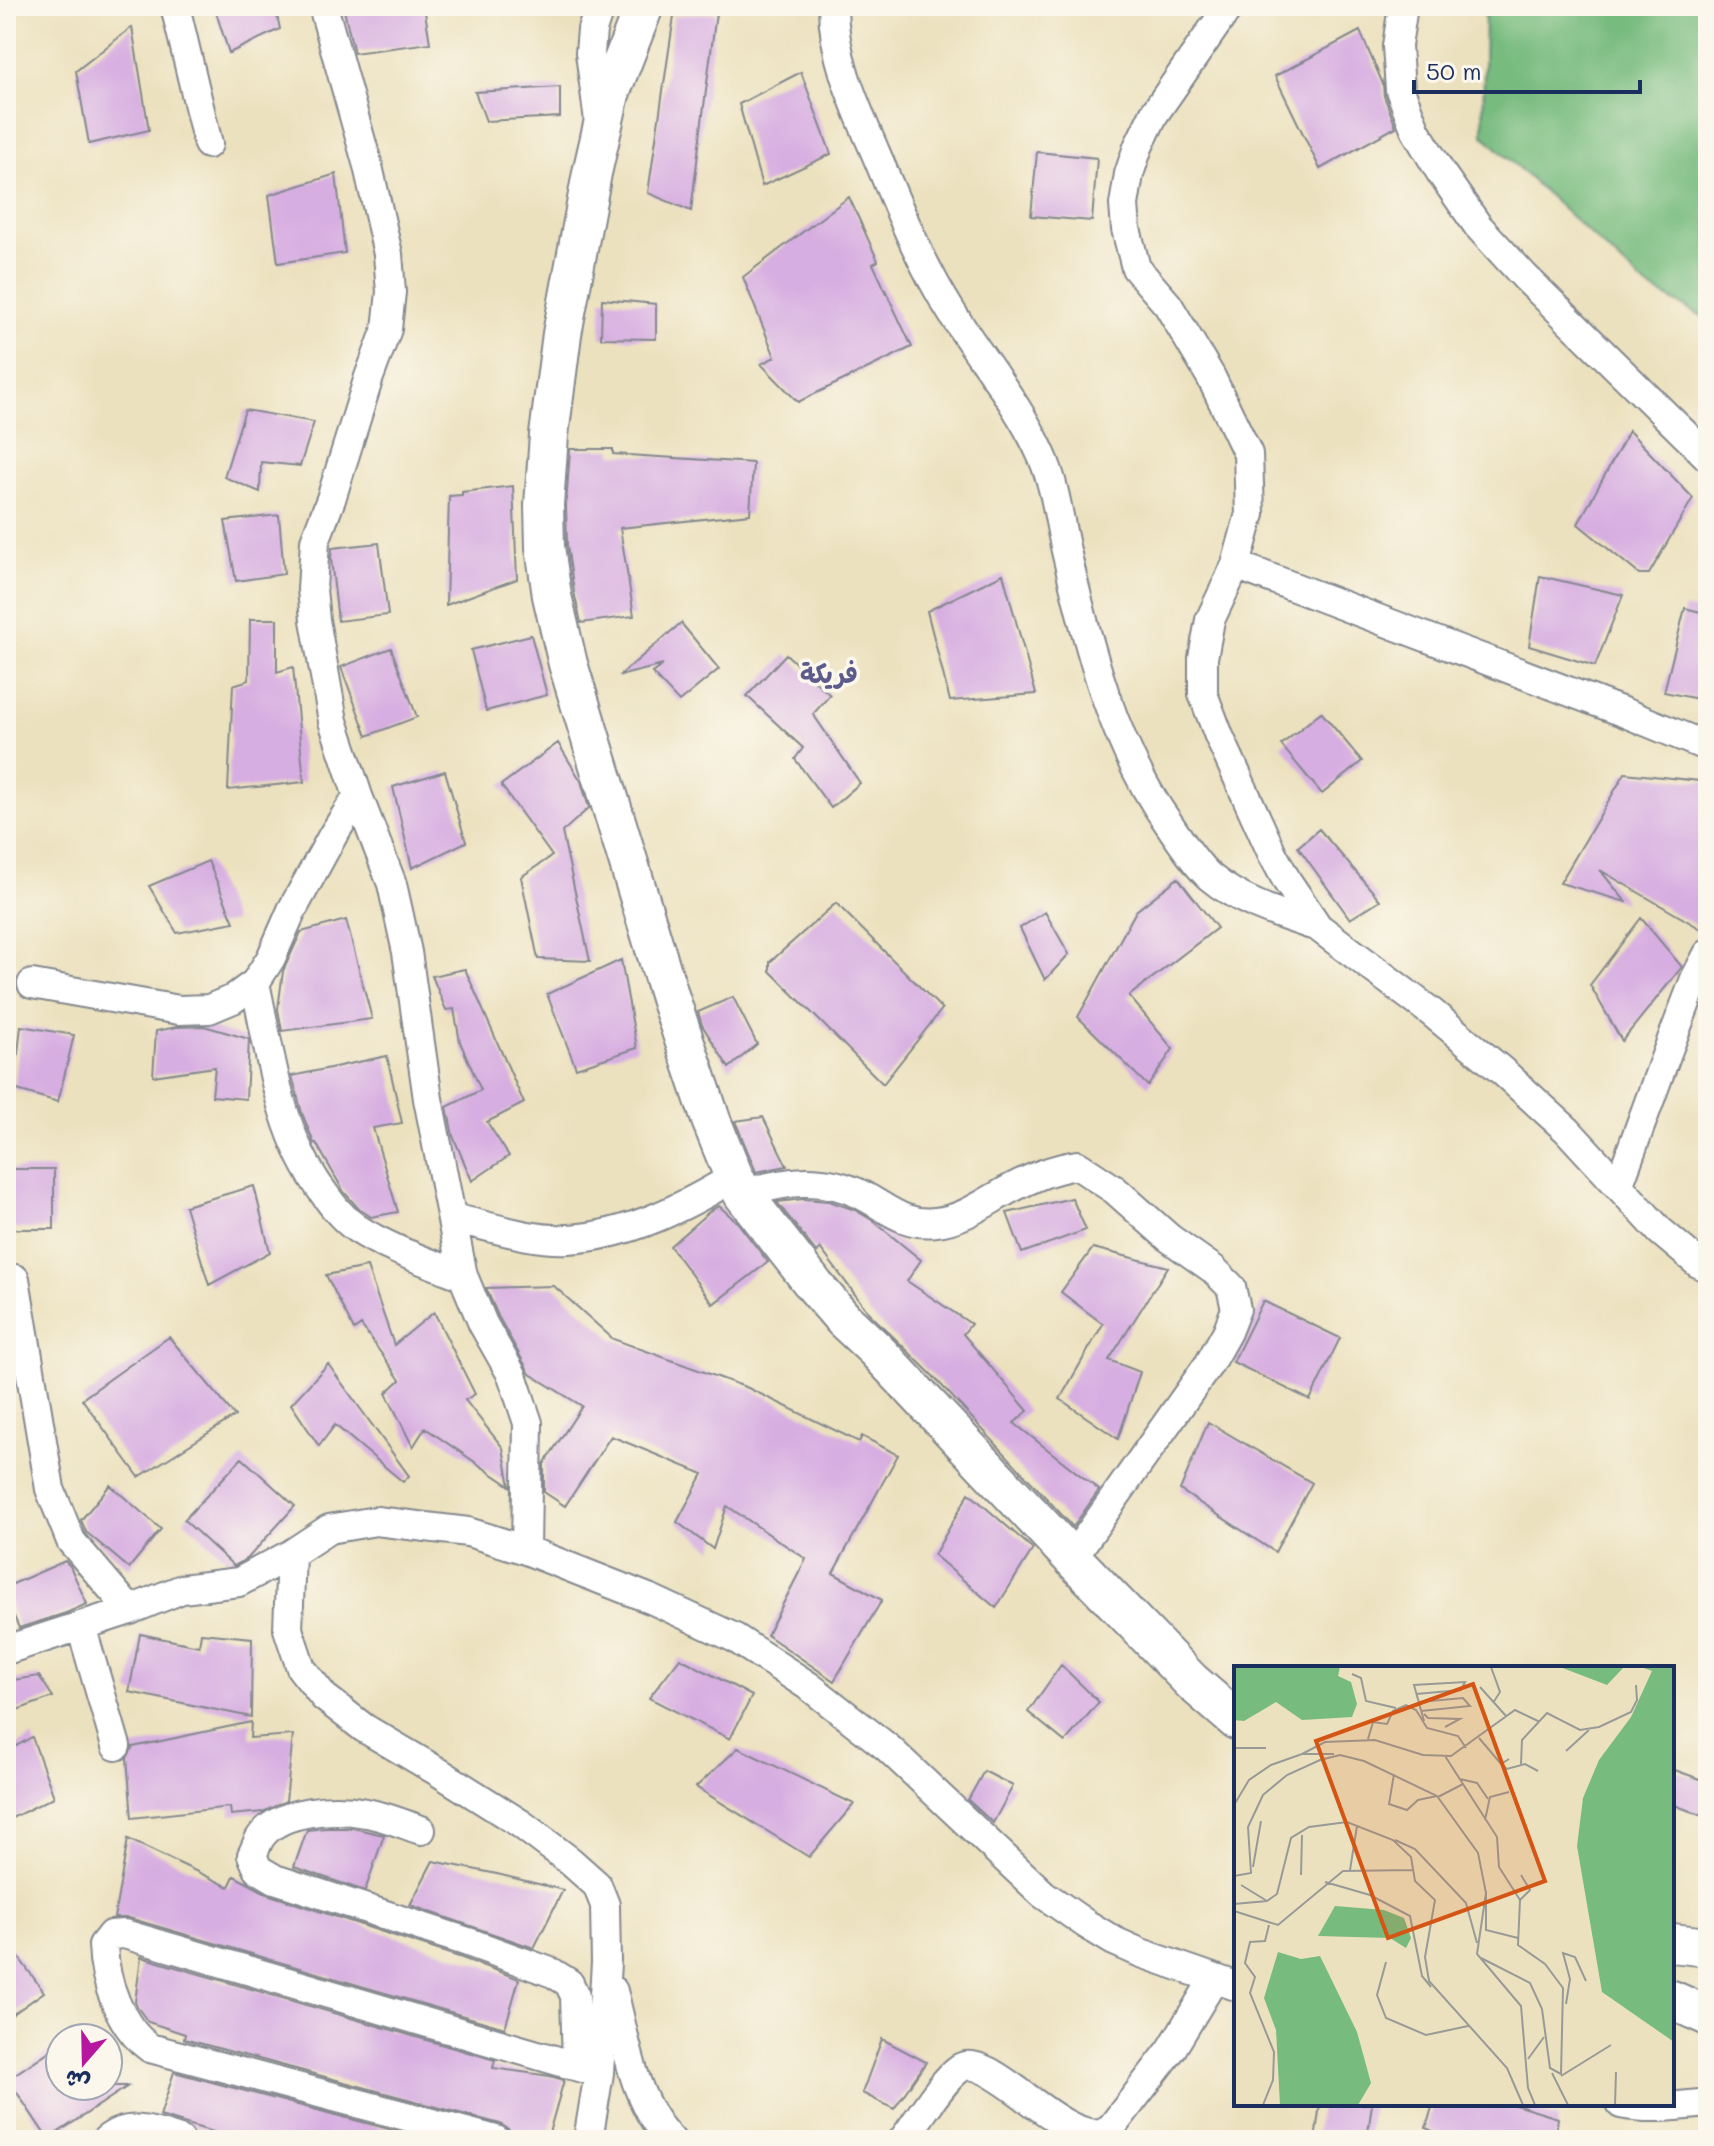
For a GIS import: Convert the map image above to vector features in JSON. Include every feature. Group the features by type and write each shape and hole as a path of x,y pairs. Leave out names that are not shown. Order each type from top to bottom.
{"street":[{"path":"175,6 208,144"},
{"path":"323,6 368,166 388,254 391,292 387,329 315,541 312,589 315,620 333,721 392,884 407,952 428,1099 463,1276 483,1324 512,1375 528,1423 526,1550"},
{"path":"600,6 592,30 590,53 601,134"},
{"path":"644,6 610,94 562,334 549,435 544,505 545,547 552,596 568,664 670,998 711,1120 739,1185 844,1320 1192,1682 1234,1718"},
{"path":"833,6 839,59 906,225 949,309 1027,426 1043,458 1053,486 1092,653 1132,763 1167,823 1207,875 1242,899 1318,927 1431,1012 1567,1130 1660,1231 1708,1268"},
{"path":"1229,6 1154,114 1138,147 1129,174 1124,205 1126,229 1136,268 1168,305 1211,377 1248,454 1250,514 1236,565 1210,620 1203,658 1203,694 1272,853 1318,927"},
{"path":"1403,6 1397,46 1400,90 1416,131 1441,173 1478,226 1525,277 1708,457"},
{"path":"1236,565 1708,747"},
{"path":"32,984 179,1010 209,1009 233,999 255,983 271,958 292,910 358,796"},
{"path":"1619,1184 1673,1035 1708,954"},
{"path":"255,983 275,1086 310,1175 340,1215 358,1229 463,1276"},
{"path":"453,1218 535,1236 566,1239 636,1226 739,1185 822,1182 861,1194 899,1218 934,1223 966,1215 1010,1189 1053,1169 1077,1165 1115,1190 1169,1238 1213,1269 1231,1287 1236,1309 1209,1364 1072,1558"},
{"path":"9,1273 50,1489 71,1541 130,1610"},
{"path":"6,1650 130,1610 182,1589 239,1582 329,1529 376,1521 468,1532 526,1550 653,1600 735,1638 810,1687 888,1748 1043,1894 1114,1941 1225,1982 1111,2128 1099,2133 1069,2126 991,2072 975,2065 958,2070 903,2140"},
{"path":"291,1554 288,1629 301,1668 324,1697 364,1728 521,1824 597,1885 605,1905 606,1963 588,2069 588,2140"},
{"path":"81,1626 116,1746"},
{"path":"421,1830 368,1813 315,1811 290,1817 273,1826 260,1837 252,1855 258,1869 275,1879 468,1942 553,1973 569,1983 575,1996 588,2069"},
{"path":"496,2140 150,2048 138,2040 119,2012 103,1958 103,1945 111,1935 124,1934 588,2069"},
{"path":"1674,1943 1708,1947"},
{"path":"606,1963 642,2099 671,2140"},
{"path":"1674,2001 1708,2016"},
{"path":"1632,2106 1677,2107 1708,2103"},
{"path":"106,2140 115,2133 138,2129 180,2140"}],"green space":[{"path":"1485,6 1708,6 1708,319 1647,287 1483,135"}],"building":[{"path":"214,6 275,6 280,29 229,53"},
{"path":"343,6 424,6 430,43 354,53"},
{"path":"716,13 691,211 648,193 674,16"},
{"path":"132,27 149,130 89,144 76,71"},
{"path":"1360,31 1383,84 1384,96 1396,127 1320,169 1275,76"},
{"path":"801,72 831,154 762,186 739,104"},
{"path":"560,87 560,117 486,121 475,92"},
{"path":"1037,152 1097,158 1092,221 1031,216"},
{"path":"336,174 345,253 278,263 269,195"},
{"path":"849,197 878,261 873,264 912,347 798,402 761,364 775,357 743,277"},
{"path":"602,299 656,304 656,339 601,338"},
{"path":"245,410 314,422 300,466 261,462 260,492 224,477"},
{"path":"1629,431 1693,498 1649,574 1639,574 1578,524"},
{"path":"570,449 613,449 613,454 753,463 750,514 620,528 634,616 581,623 567,545"},
{"path":"513,486 517,579 446,605 449,496"},
{"path":"279,515 284,574 236,581 225,521"},
{"path":"379,543 388,615 338,621 332,548"},
{"path":"1003,574 1036,694 950,701 927,611"},
{"path":"1540,576 1623,595 1595,666 1529,646"},
{"path":"1685,608 1708,614 1708,701 1664,692"},
{"path":"250,619 277,619 277,672 293,667 304,782 228,790 233,685 249,680"},
{"path":"681,623 719,669 679,702 652,673 663,665 619,676"},
{"path":"531,635 547,695 486,711 471,650"},
{"path":"391,648 417,717 367,736 341,667"},
{"path":"786,654 830,695 813,714 860,783 831,808 795,759 803,748 747,696"},
{"path":"1321,712 1362,761 1322,794 1281,745"},
{"path":"558,743 581,781 589,808 562,832 590,961 538,959 521,877 552,856 501,785"},
{"path":"445,771 466,842 412,868 393,787"},
{"path":"1625,773 1708,782 1708,933 1600,870 1626,902 1560,883"},
{"path":"1319,829 1380,900 1350,919 1298,847"},
{"path":"208,861 234,922 177,933 149,886"},
{"path":"1178,878 1217,928 1129,996 1173,1049 1148,1086 1078,1017 1136,911"},
{"path":"836,903 942,1009 883,1084 770,971 770,962"},
{"path":"1045,912 1069,954 1045,980 1020,928"},
{"path":"1641,918 1682,967 1622,1041 1590,985"},
{"path":"346,920 372,1019 282,1031 278,1009 283,971 301,932"},
{"path":"621,960 637,1048 576,1068 547,994"},
{"path":"465,969 524,1103 487,1122 509,1156 472,1181 453,1136 447,1107 481,1090 460,1042 454,1009 446,1010 432,976"},
{"path":"733,997 757,1044 729,1068 702,1025 698,1012"},
{"path":"21,1026 74,1035 58,1102 14,1089"},
{"path":"204,1026 249,1039 246,1099 212,1096 215,1067 153,1076 156,1031"},
{"path":"387,1056 402,1123 373,1128 398,1212 371,1217 344,1192 314,1143 292,1076"},
{"path":"763,1117 787,1166 756,1172 735,1121"},
{"path":"6,1169 54,1169 54,1229 6,1229"},
{"path":"254,1186 270,1252 209,1285 185,1206"},
{"path":"1072,1198 1086,1230 1022,1253 1007,1213"},
{"path":"803,1199 829,1201 855,1210 921,1260 907,1281 971,1324 963,1334 1028,1411 1014,1423 1099,1490 1073,1527 933,1376 869,1313 820,1248 817,1253 777,1202"},
{"path":"719,1206 737,1222 768,1262 713,1304 670,1246"},
{"path":"1093,1248 1168,1267 1109,1360 1140,1372 1118,1439 1060,1399 1103,1324 1061,1292"},
{"path":"367,1267 394,1345 434,1312 475,1394 465,1400 503,1448 510,1486 425,1428 413,1447 386,1393 400,1380 361,1325 354,1330 326,1275"},
{"path":"554,1286 613,1339 748,1388 859,1442 862,1436 898,1455 833,1573 882,1600 834,1681 767,1635 806,1559 727,1506 713,1549 677,1522 703,1474 611,1436 565,1506 544,1492 544,1464 582,1406 530,1374 486,1288"},
{"path":"1263,1301 1340,1338 1310,1400 1233,1362"},
{"path":"169,1337 235,1416 139,1477 82,1399"},
{"path":"328,1364 409,1476 403,1482 335,1425 319,1446 291,1404"},
{"path":"1208,1422 1312,1483 1275,1552 1180,1490"},
{"path":"242,1458 295,1506 248,1558 234,1566 184,1520"},
{"path":"110,1485 161,1529 129,1568 86,1532 81,1520"},
{"path":"969,1493 1033,1549 996,1608 934,1555"},
{"path":"65,1561 87,1604 19,1628 6,1598 6,1587"},
{"path":"201,1633 252,1638 251,1717 129,1692 140,1634 199,1646"},
{"path":"680,1658 752,1696 730,1739 649,1698"},
{"path":"1061,1665 1099,1702 1065,1742 1028,1712"},
{"path":"39,1676 53,1697 6,1714 6,1681"},
{"path":"251,1722 250,1738 293,1735 286,1801 263,1812 231,1815 230,1807 132,1818 127,1758 133,1747"},
{"path":"32,1737 54,1797 6,1821 6,1752"},
{"path":"738,1748 854,1804 809,1857 696,1787"},
{"path":"1674,1770 1708,1782 1708,1818 1674,1805"},
{"path":"984,1771 1013,1786 993,1823 968,1800"},
{"path":"352,1828 384,1835 365,1891 294,1867 307,1830"},
{"path":"128,1839 229,1887 234,1876 270,1895 519,1979 505,2028 129,1918 114,1918"},
{"path":"433,1861 563,1890 534,1948 410,1905"},
{"path":"6,1940 44,1992 6,2019"},
{"path":"141,1957 495,2060 493,2068 564,2080 547,2140 513,2140 508,2129 500,2124 184,2039 185,2034 148,2022 137,2007"},
{"path":"882,2039 926,2062 894,2109 862,2093"},
{"path":"44,2055 44,2102 104,2102 48,2139 8,2079"},
{"path":"174,2072 430,2140 240,2140 160,2116"},
{"path":"1320,2106 1372,2106 1367,2140 1315,2140"},
{"path":"1432,2106 1519,2106 1558,2118 1555,2140 1452,2140 1426,2128"}],"district":[{"name":"فريكة","path":"829,673"}]}
